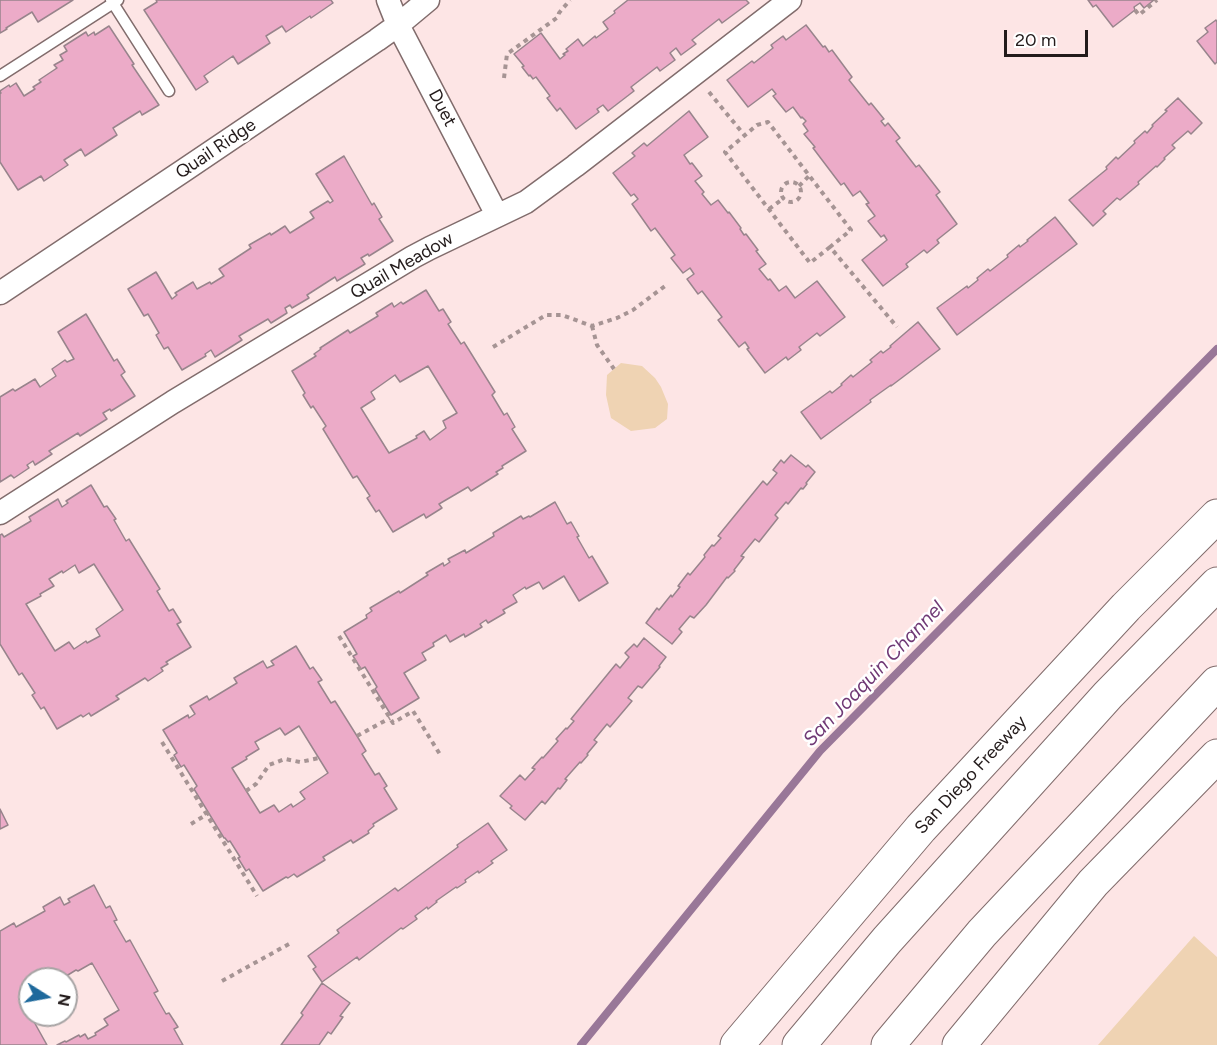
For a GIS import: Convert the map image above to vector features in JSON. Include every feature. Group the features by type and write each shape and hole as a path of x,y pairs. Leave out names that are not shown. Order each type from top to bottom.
{"highway":[{"name":"San Diego Freeway","path":"737,1045 921,828 1126,607 1217,516"},
{"path":"799,1045 887,940 1108,694 1217,584"},
{"path":"888,1045 982,933 1217,683"},
{"path":"959,1045 1093,883 1217,756"}],"street":[{"name":"Duet","path":"388,0 398,25 497,215"},
{"name":"Quail Ridge","path":"0,293 398,25 428,0"},
{"name":"Quail Meadow","path":"0,513 183,396 403,263 526,201 790,0"}],"lane":[{"path":"0,76 114,1 169,91"}],"path":[{"path":"504,78 507,54 558,17 570,0"},
{"path":"1135,10 1139,15 1157,0"},
{"path":"707,89 745,136"},
{"path":"768,122 809,176 850,230 810,263 725,152 757,125 768,122"},
{"path":"799,186 809,176"},
{"path":"792,182 799,186 801,195 797,200 791,202 785,200 781,189 785,183 792,182"},
{"path":"769,209 784,198"},
{"path":"830,247 897,327"},
{"path":"493,347 546,315 562,315 592,326 617,318 633,310 665,286"},
{"path":"592,326 597,345 614,369"},
{"path":"339,636 393,723 413,711 441,756"},
{"path":"357,736 390,718"},
{"path":"162,742 257,896"},
{"path":"246,791 256,784 269,765 285,759 300,762 319,758"},
{"path":"191,824 208,814"},
{"path":"222,981 289,944"}],"shaded area":[{"path":"621,363 642,366 661,387 668,404 667,419 655,428 631,431 611,418 606,395 607,375"},
{"path":"1194,936 1217,957 1217,1045 1098,1045"}],"building":[{"path":"0,0 73,0 38,22 32,12 0,33"},
{"path":"156,0 331,0 333,3 286,32 282,26 266,36 270,43 238,64 233,56 204,76 208,82 196,90 144,10 157,2"},
{"path":"628,0 746,0 749,3 722,23 719,19 692,40 696,44 681,55 676,48 670,53 675,60 660,71 657,67 631,87 634,91 608,111 603,105 597,109 599,112 576,129 560,108 557,111 547,98 550,96 536,77 533,79 529,76 514,54 541,33 560,59 568,51 566,49 578,39 583,46 608,29 603,22"},
{"path":"1088,0 1154,0 1144,8 1140,3 1134,7 1135,10 1113,27 1096,5 1093,7"},
{"path":"1216,20 1217,62 1215,64 1197,41 1208,32 1205,28"},
{"path":"806,25 823,47 825,46 829,52 832,50 852,77 849,80 869,105 871,103 884,119 881,121 885,126 888,123 900,138 896,141 916,167 919,165 940,192 936,195 957,224 937,240 939,243 927,253 924,250 906,264 908,267 883,286 862,260 887,240 884,235 881,237 868,221 875,216 860,191 853,196 844,183 841,185 804,134 808,131 803,124 806,121 793,107 786,112 773,96 776,94 772,89 748,107 727,80 752,61 754,63 773,48 771,45 783,36 786,40"},
{"path":"109,26 159,105 142,115 140,111 113,128 117,135 85,156 81,149 64,160 68,165 44,181 41,176 18,190 0,162 0,91 16,83 24,96 35,89 33,87 41,82 39,80 57,68 54,65 63,60 60,55 67,51 64,46 86,32 88,36 94,32 95,35"},
{"path":"1178,98 1202,123 1191,134 1188,131 1172,145 1175,148 1165,159 1120,200 1117,198 1103,211 1106,214 1093,226 1069,200 1107,169 1106,167 1116,157 1118,159 1145,131 1147,133"},
{"path":"689,111 708,137 684,155 702,176 695,181 704,192 702,194 711,205 718,200 729,212 766,264 759,269 779,291 786,286 795,298 817,281 845,317 820,336 817,333 799,347 801,350 788,360 786,357 765,373 747,349 749,348 745,342 739,347 718,320 722,317 702,291 698,294 687,279 694,274 690,268 683,273 671,258 675,255 655,228 651,231 632,204 638,199 634,194 631,196 613,173 635,156 632,153 644,143 647,146"},
{"path":"344,156 372,205 374,203 382,217 379,219 393,241 369,256 368,254 361,258 365,264 337,281 335,277 307,295 309,298 292,308 290,305 285,308 287,313 271,323 268,319 239,336 242,340 215,357 211,350 205,354 206,356 182,370 168,347 164,349 156,335 159,333 148,314 144,316 128,289 156,272 172,299 177,295 175,293 193,282 197,289 224,276 219,269 251,248 249,245 285,226 290,233 314,218 310,212 328,201 330,203 333,201 316,174"},
{"path":"1055,217 1077,244 957,335 937,308 967,286 968,288 988,269 990,271"},
{"path":"426,290 439,311 443,309 451,322 448,324 461,344 464,342 495,392 492,395 504,415 507,413 515,427 512,429 526,451 502,466 503,468 496,472 498,474 471,491 468,487 439,504 442,508 426,518 424,514 393,532 379,510 376,512 367,498 370,496 357,476 353,478 323,429 326,426 303,395 305,393 292,371 316,356 314,354 320,348 348,330 350,333 378,316 376,313 392,303 394,307 401,302 403,304","holes":["428,366 457,413 443,421 446,428 430,440 424,431 416,436 417,438 389,453 361,408 375,399 371,392 395,375 400,382"]},
{"path":"86,314 114,361 117,359 125,372 121,375 135,396 111,411 110,409 103,413 107,419 80,436 78,433 49,451 52,454 35,465 33,461 27,465 29,468 14,478 11,475 0,482 0,397 35,379 40,387 56,376 52,369 65,360 67,362 74,359 58,332"},
{"path":"918,322 940,349 821,439 801,412 830,391 832,393 851,375 853,377 872,362 870,360 881,351 883,353 891,347"},
{"path":"791,455 815,472 803,489 801,488 775,515 778,518 759,542 755,539 741,556 744,557 735,571 727,577 706,605 694,618 690,616 679,629 682,632 672,644 646,623 657,608 659,610 671,595 672,597 688,573 690,575 712,545 714,546 721,538 718,536 763,481 767,485 777,473 773,470 781,460 784,463"},
{"path":"91,485 104,507 107,506 116,519 114,520 126,541 129,539 160,589 157,591 169,611 173,609 181,622 177,624 191,647 166,662 168,664 161,668 163,671 148,681 145,678 116,696 119,699 91,716 89,713 83,717 81,715 57,729 44,707 41,709 32,695 35,693 22,673 19,675 0,644 0,535 4,537 31,521 29,517 58,499 62,507 68,503 66,501","holes":["94,564 123,610 96,629 100,636 74,649 69,642 55,651 26,604 54,586 49,579 62,571 63,573 75,565 79,573"]},
{"path":"555,502 567,524 571,522 589,558 592,556 608,583 579,601 564,576 543,589 539,582 513,595 517,602 503,610 505,613 488,623 486,620 480,624 482,627 465,637 464,634 450,642 446,635 422,653 426,660 404,673 419,698 391,715 365,667 361,669 353,656 357,654 344,632 367,618 366,615 372,611 370,608 399,591 400,593 443,563 444,566 450,562 448,559 465,550 466,553 521,516 523,519 530,517"},
{"path":"644,638 666,657 660,667 642,688 638,686 628,698 632,701 610,727 607,724 594,740 597,742 588,755 565,779 567,780 560,789 558,788 545,804 542,801 525,820 500,796 520,775 525,780 535,769 532,768 558,741 556,739 574,721 571,719 616,664 620,668 629,657 625,653 634,644 637,647"},
{"path":"296,646 310,669 313,667 322,680 318,682 331,703 335,701 357,736 366,751 362,754 375,775 379,773 387,786 384,788 397,809 373,824 369,833 353,843 351,840 323,857 325,860 297,877 294,874 286,877 263,891 249,869 246,871 230,841 224,838 194,789 197,786 184,765 181,767 174,755 177,753 163,730 188,715 189,718 195,714 190,706 207,696 209,700 237,683 234,678 263,661 267,668 274,665 271,661","holes":["299,726 328,773 300,792 305,799 293,807 291,804 279,812 274,805 260,813 232,768 259,749 255,742 280,728 285,735"]},
{"path":"0,809 8,825 0,829"},
{"path":"488,823 507,850 491,861 493,863 479,873 478,871 465,880 466,882 415,916 417,919 403,929 401,928 359,960 357,957 322,982 313,969 316,967 308,956 339,933 337,930 395,888 398,891"},
{"path":"94,885 106,908 110,906 117,920 114,921 126,942 130,940 158,991 154,993 166,1014 169,1013 178,1027 174,1029 183,1045 57,1045 79,1035 80,1037 85,1034 88,1039 96,1035 95,1033 108,1025 104,1019 119,1010 92,963 78,971 78,967 18,967 18,1027 37,1027 47,1045 0,1045 0,931 14,923 16,927 45,911 43,907 60,897 64,905 70,902 68,899"},
{"path":"322,983 350,1003 340,1016 343,1017 331,1034 328,1032 319,1045 281,1045 303,1015 301,1013"}],"waterway":[{"name":"San Joaquin Channel","path":"581,1045 820,751 1217,349"}]}
